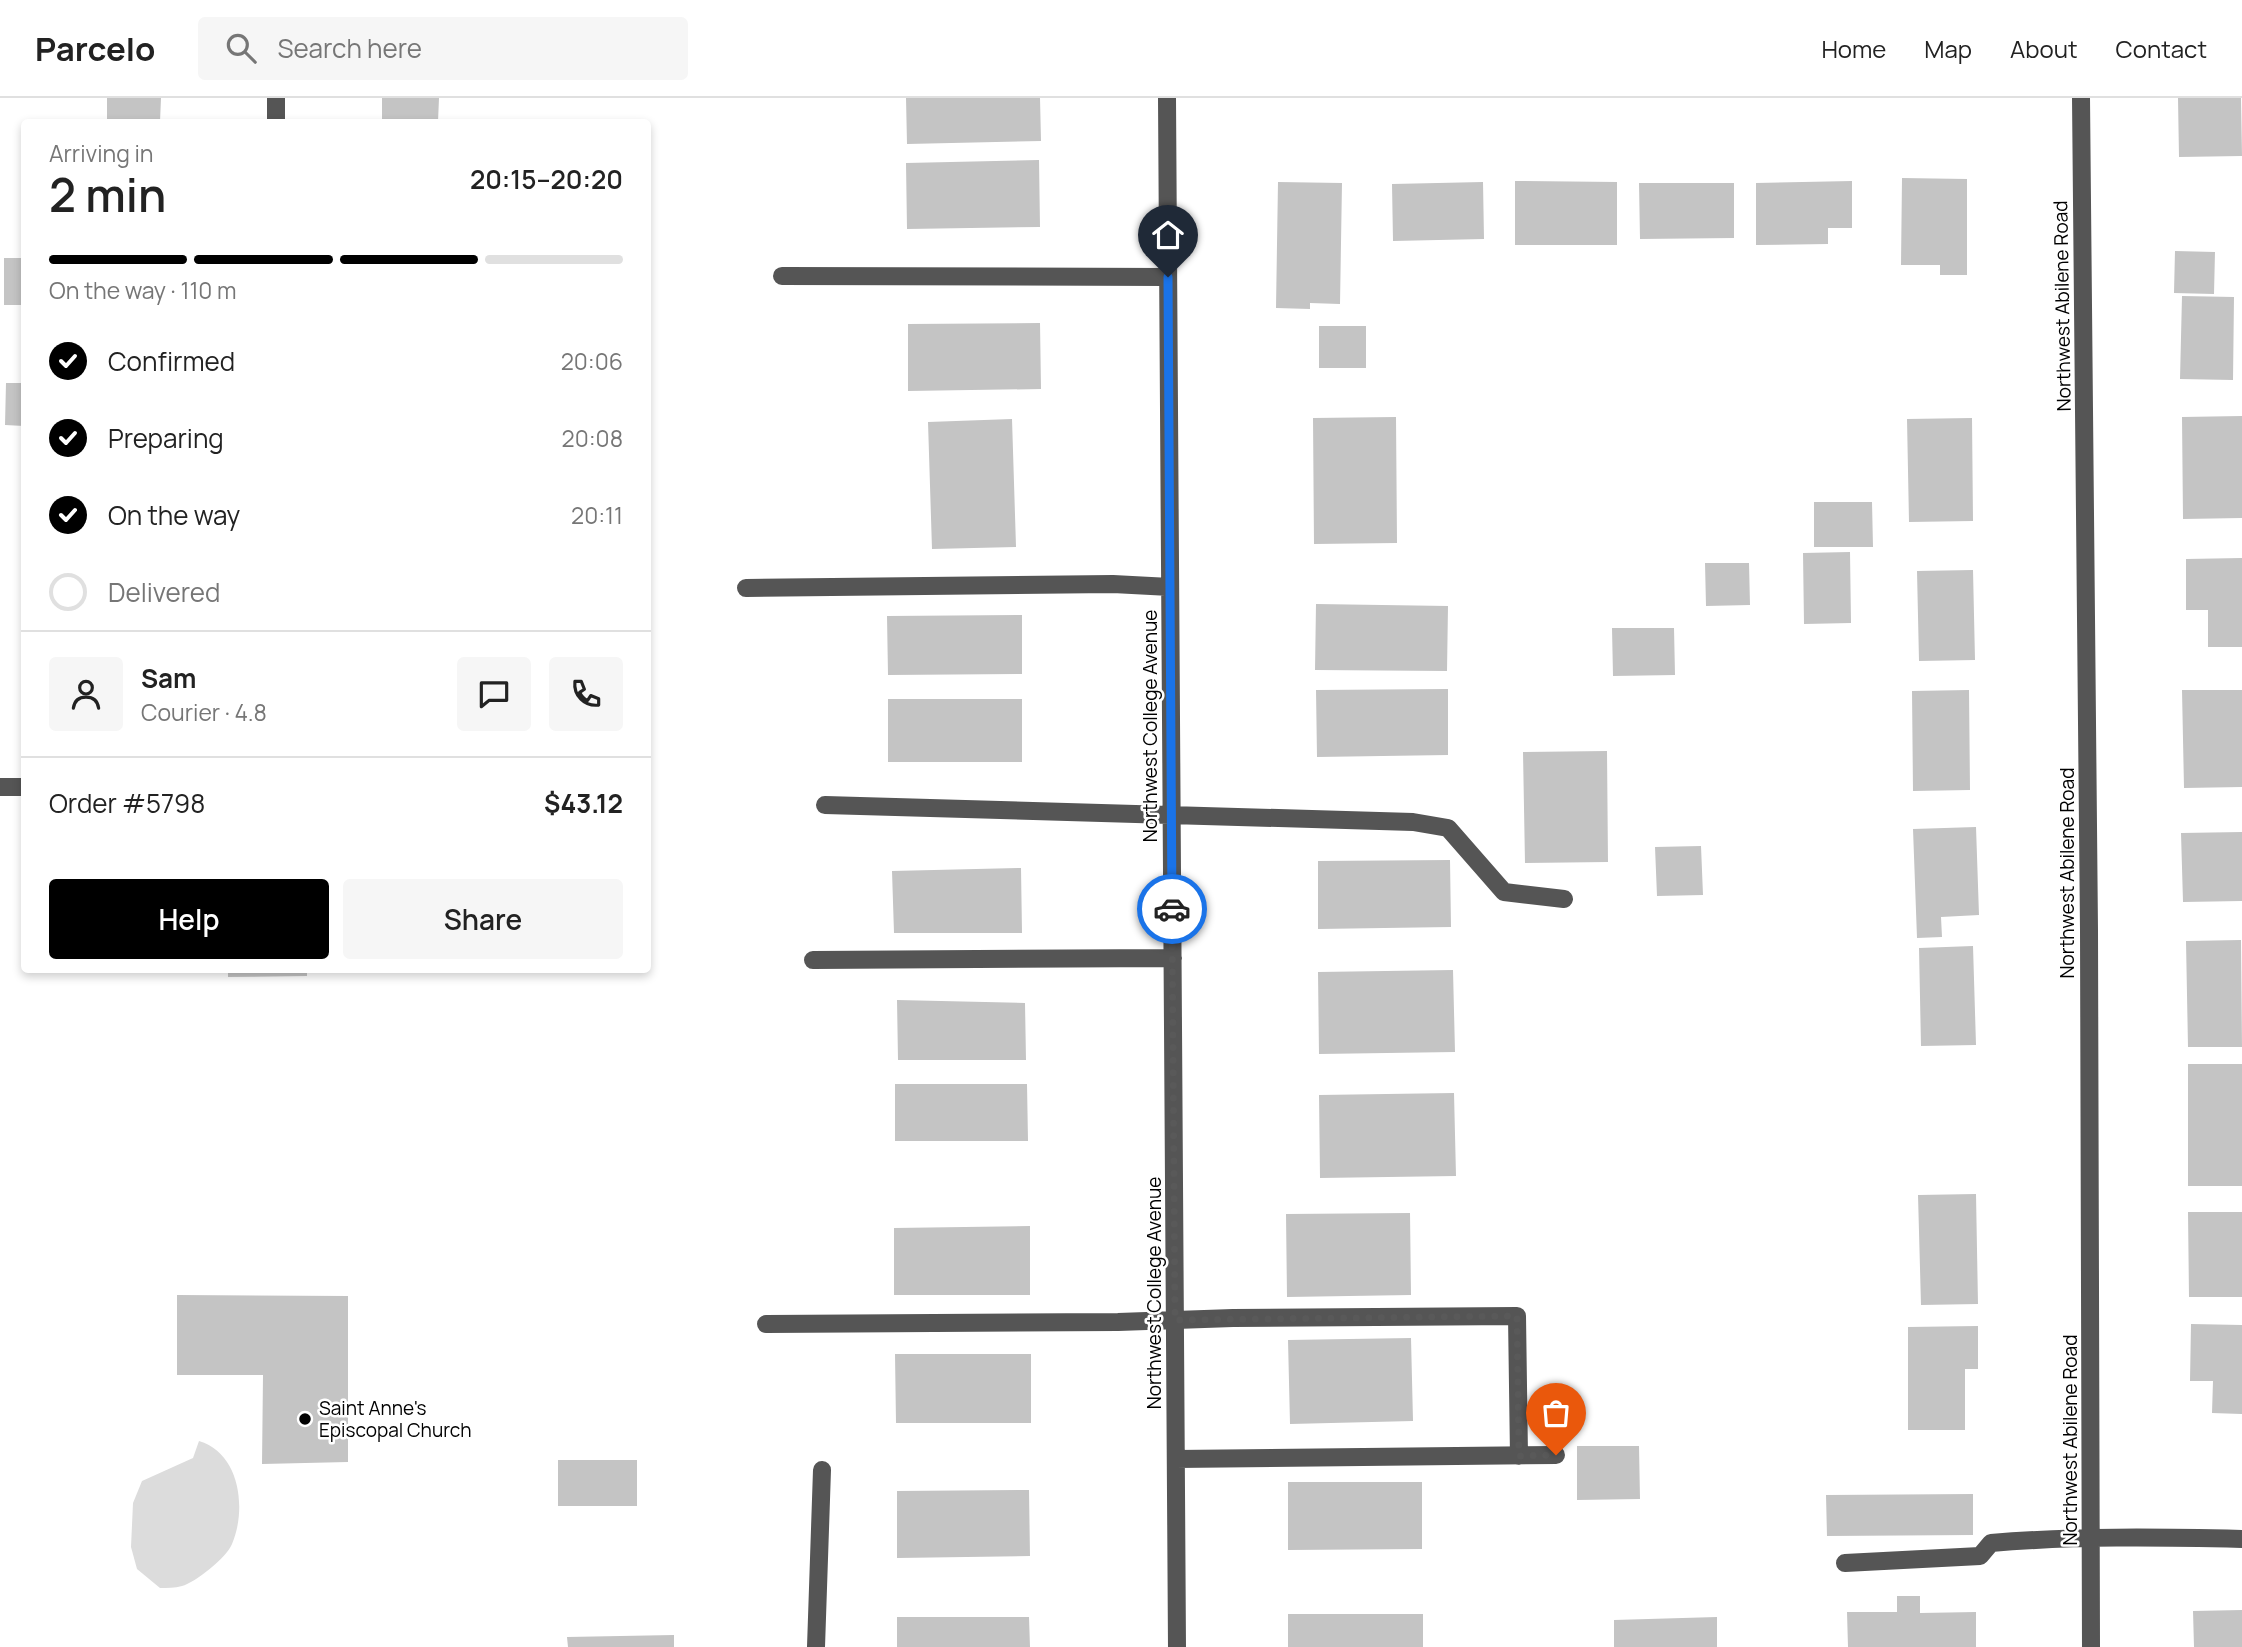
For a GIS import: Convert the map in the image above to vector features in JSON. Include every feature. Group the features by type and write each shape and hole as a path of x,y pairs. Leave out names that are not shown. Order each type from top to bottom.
{"street":[{"path":"276,98 276,119"},
{"name":"Northwest College Avenue","path":"1167,98 1177,1647"},
{"name":"Northwest Abilene Road","path":"2081,98 2089,930 2091,1647"},
{"path":"782,276 1168,277"},
{"path":"746,588 1113,584 1170,587"},
{"path":"0,787 21,787"},
{"path":"825,804 1413,822 1448,828 1504,892 1564,899"},
{"path":"813,960 1173,958"},
{"path":"766,1324 1517,1316 1519,1456"},
{"path":"1176,1459 1556,1455"},
{"path":"816,1647 822,1470"},
{"path":"1845,1563 1980,1556 1991,1543 2043,1539 2141,1536 2242,1539"}],"shaded area":[{"path":"199,1441 213,1447 224,1457 231,1470 239,1499 237,1530 229,1549 202,1575 182,1586 160,1588 137,1569 131,1547 133,1503 142,1481 193,1458"}],"building":[{"path":"107,98 161,98 160,119 107,119"},
{"path":"382,98 439,98 438,119 382,119"},
{"path":"906,98 1040,98 1041,141 907,144"},
{"path":"2178,98 2241,98 2242,156 2179,157"},
{"path":"1039,160 1040,227 907,229 906,163"},
{"path":"1902,178 1967,179 1967,275 1940,275 1940,265 1901,265"},
{"path":"1515,181 1617,182 1617,245 1515,245"},
{"path":"1852,181 1852,228 1828,228 1828,244 1756,245 1756,183"},
{"path":"1278,182 1342,183 1340,304 1310,303 1310,309 1276,308"},
{"path":"1483,182 1484,239 1393,241 1392,184"},
{"path":"1639,183 1734,183 1734,238 1640,239"},
{"path":"2175,251 2215,252 2214,294 2174,293"},
{"path":"4,258 21,258 21,305 4,305"},
{"path":"2182,296 2234,297 2233,380 2180,379"},
{"path":"1040,323 1041,389 908,391 908,324"},
{"path":"1319,326 1366,326 1366,368 1319,368"},
{"path":"6,383 21,383 21,426 5,425"},
{"path":"2242,416 2242,518 2183,519 2182,417"},
{"path":"1396,417 1397,543 1314,544 1313,418"},
{"path":"1972,418 1973,521 1909,522 1907,419"},
{"path":"1012,419 1016,547 932,549 928,422"},
{"path":"1814,502 1872,502 1873,547 1814,547"},
{"path":"1850,552 1851,623 1804,624 1803,553"},
{"path":"2242,558 2242,647 2208,647 2208,610 2186,610 2186,559"},
{"path":"1705,563 1749,563 1750,605 1706,606"},
{"path":"1973,570 1975,660 1919,661 1917,571"},
{"path":"1316,604 1448,606 1447,671 1315,670"},
{"path":"1022,615 1022,674 888,675 887,616"},
{"path":"1612,628 1674,628 1675,675 1613,676"},
{"path":"1448,689 1448,755 1317,757 1316,690"},
{"path":"1969,690 1970,790 1913,791 1912,691"},
{"path":"2182,690 2242,690 2242,787 2184,788"},
{"path":"888,699 1022,699 1022,762 888,762"},
{"path":"1607,751 1608,862 1525,863 1523,752"},
{"path":"1976,827 1979,915 1941,917 1942,937 1917,938 1913,829"},
{"path":"2242,832 2242,901 2183,902 2181,833"},
{"path":"1701,846 1703,895 1657,896 1655,847"},
{"path":"1450,860 1451,927 1318,929 1318,861"},
{"path":"1021,868 1022,933 894,933 892,871"},
{"path":"2241,940 2242,1047 2188,1047 2186,941"},
{"path":"1973,946 1976,1045 1921,1046 1919,948"},
{"path":"1453,970 1455,1052 1319,1054 1318,972"},
{"path":"228,973 307,973 307,976 228,977"},
{"path":"897,1000 1025,1003 1026,1060 898,1060"},
{"path":"2188,1064 2242,1064 2242,1186 2188,1186"},
{"path":"895,1084 1027,1084 1028,1141 895,1141"},
{"path":"1454,1093 1456,1176 1320,1178 1319,1095"},
{"path":"1976,1194 1978,1304 1921,1305 1918,1195"},
{"path":"2188,1212 2242,1212 2242,1297 2189,1297"},
{"path":"1410,1213 1411,1295 1287,1297 1286,1214"},
{"path":"1030,1226 1030,1295 894,1295 894,1228"},
{"name":"Saint Anne's Episcopal Church","path":"177,1295 348,1296 348,1462 262,1464 263,1375 177,1375"},
{"path":"2191,1324 2242,1325 2242,1414 2212,1413 2213,1381 2190,1381"},
{"path":"1978,1326 1978,1369 1965,1369 1965,1430 1908,1430 1908,1327"},
{"path":"1411,1338 1413,1421 1290,1424 1288,1340"},
{"path":"895,1354 1031,1354 1031,1423 896,1423"},
{"path":"1577,1446 1639,1446 1640,1499 1577,1500"},
{"path":"558,1460 637,1460 637,1506 558,1506"},
{"path":"1288,1482 1422,1482 1422,1549 1288,1550"},
{"path":"1029,1490 1030,1556 897,1558 897,1491"},
{"path":"1973,1494 1973,1535 1827,1536 1826,1495"},
{"path":"1897,1596 1920,1596 1920,1613 1976,1612 1976,1647 1848,1647 1847,1612 1897,1612"},
{"path":"2242,1610 2242,1647 2194,1647 2193,1611"},
{"path":"1288,1614 1423,1614 1423,1647 1288,1647"},
{"path":"897,1617 1029,1617 1030,1647 897,1647"},
{"path":"1717,1617 1717,1647 1614,1647 1614,1620"},
{"path":"674,1635 674,1647 568,1647 567,1637"}],"way so far":[{"path":"1172,909 1175,1320 1517,1316 1519,1456 1556,1455"}],"place":[{"name":"Saint Anne's Episcopal Church","path":"305,1419"}],"route":[{"path":"1168,277 1172,909"}]}
